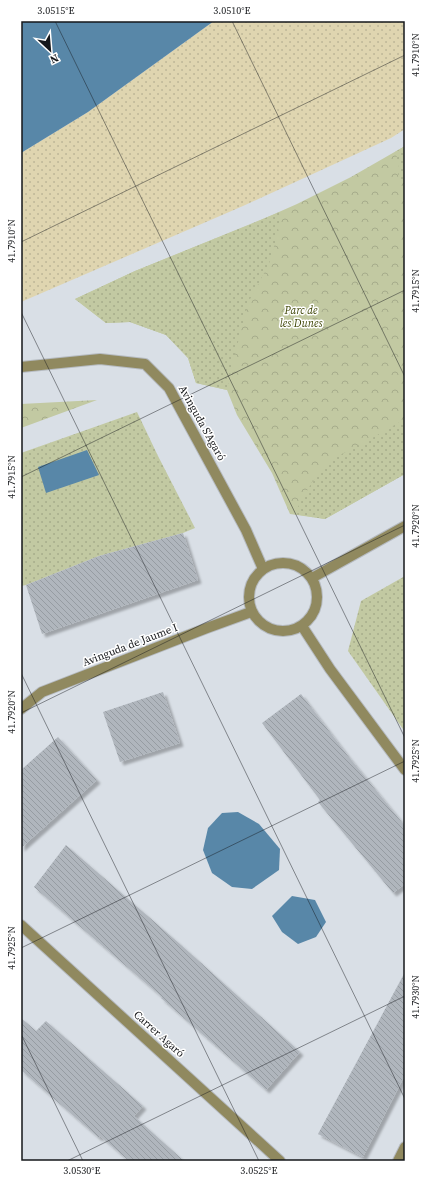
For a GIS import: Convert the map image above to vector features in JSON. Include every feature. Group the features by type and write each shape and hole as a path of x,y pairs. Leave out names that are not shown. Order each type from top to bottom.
{"street":[{"name":"Avinguda S'Agaró","path":"21,367 100,359 145,364 169,388 246,530 263,569"},
{"path":"312,578 405,526"},
{"path":"280,563 290,563 298,566 312,578 317,591 317,604 312,617 295,630 288,632 273,631 260,624 251,612 249,593 251,584 263,569 280,563"},
{"name":"Avinguda de Jaume I","path":"21,709 42,692 251,612"},
{"path":"302,626 330,669 405,770"},
{"name":"Carrer Agaró","path":"21,925 280,1161"},
{"path":"398,1161 405,1147"}],"green space":[{"name":"Parc de les Dunes","path":"405,146 405,474 325,519 290,514 272,473 237,415 227,390 196,383 188,358 166,335 130,322 106,323 75,299 135,271 297,204 351,177"},
{"path":"405,146 405,179 398,179 399,163 395,152"},
{"path":"280,212 278,232 269,264 249,301 227,390 196,383 188,358 166,335 130,322 106,323 75,299 135,271"},
{"path":"97,400 21,428 21,404"},
{"path":"137,412 195,528 183,533 99,556 21,586 21,453"},
{"path":"405,419 405,474 325,519 294,514 312,482 331,460"},
{"path":"405,576 405,732 348,651 361,601"}],"sand":[{"path":"214,21 405,21 405,129 391,138 243,206 21,302 21,153 88,112"}],"water":[{"path":"21,21 214,21 88,112 21,153"},
{"path":"87,450 99,475 46,493 38,467"},
{"path":"238,812 259,824 280,849 279,870 252,889 232,887 212,873 203,850 208,828 222,813"},
{"path":"292,896 315,900 326,922 316,937 298,944 282,932 272,916"}],"building":[{"path":"183,533 198,580 42,634 26,585 99,556"},
{"path":"163,692 180,743 120,762 103,712"},
{"path":"301,694 348,756 405,826 405,884 393,893 318,802 320,800 262,723"},
{"path":"58,737 97,780 21,848 21,770"},
{"path":"66,845 181,945 300,1052 266,1090 161,998 162,997 34,887"},
{"path":"405,972 405,1075 363,1157 318,1134"},
{"path":"21,1018 36,1031 46,1021 143,1106 134,1116 184,1161 129,1161 100,1136 99,1138 21,1070"}]}
